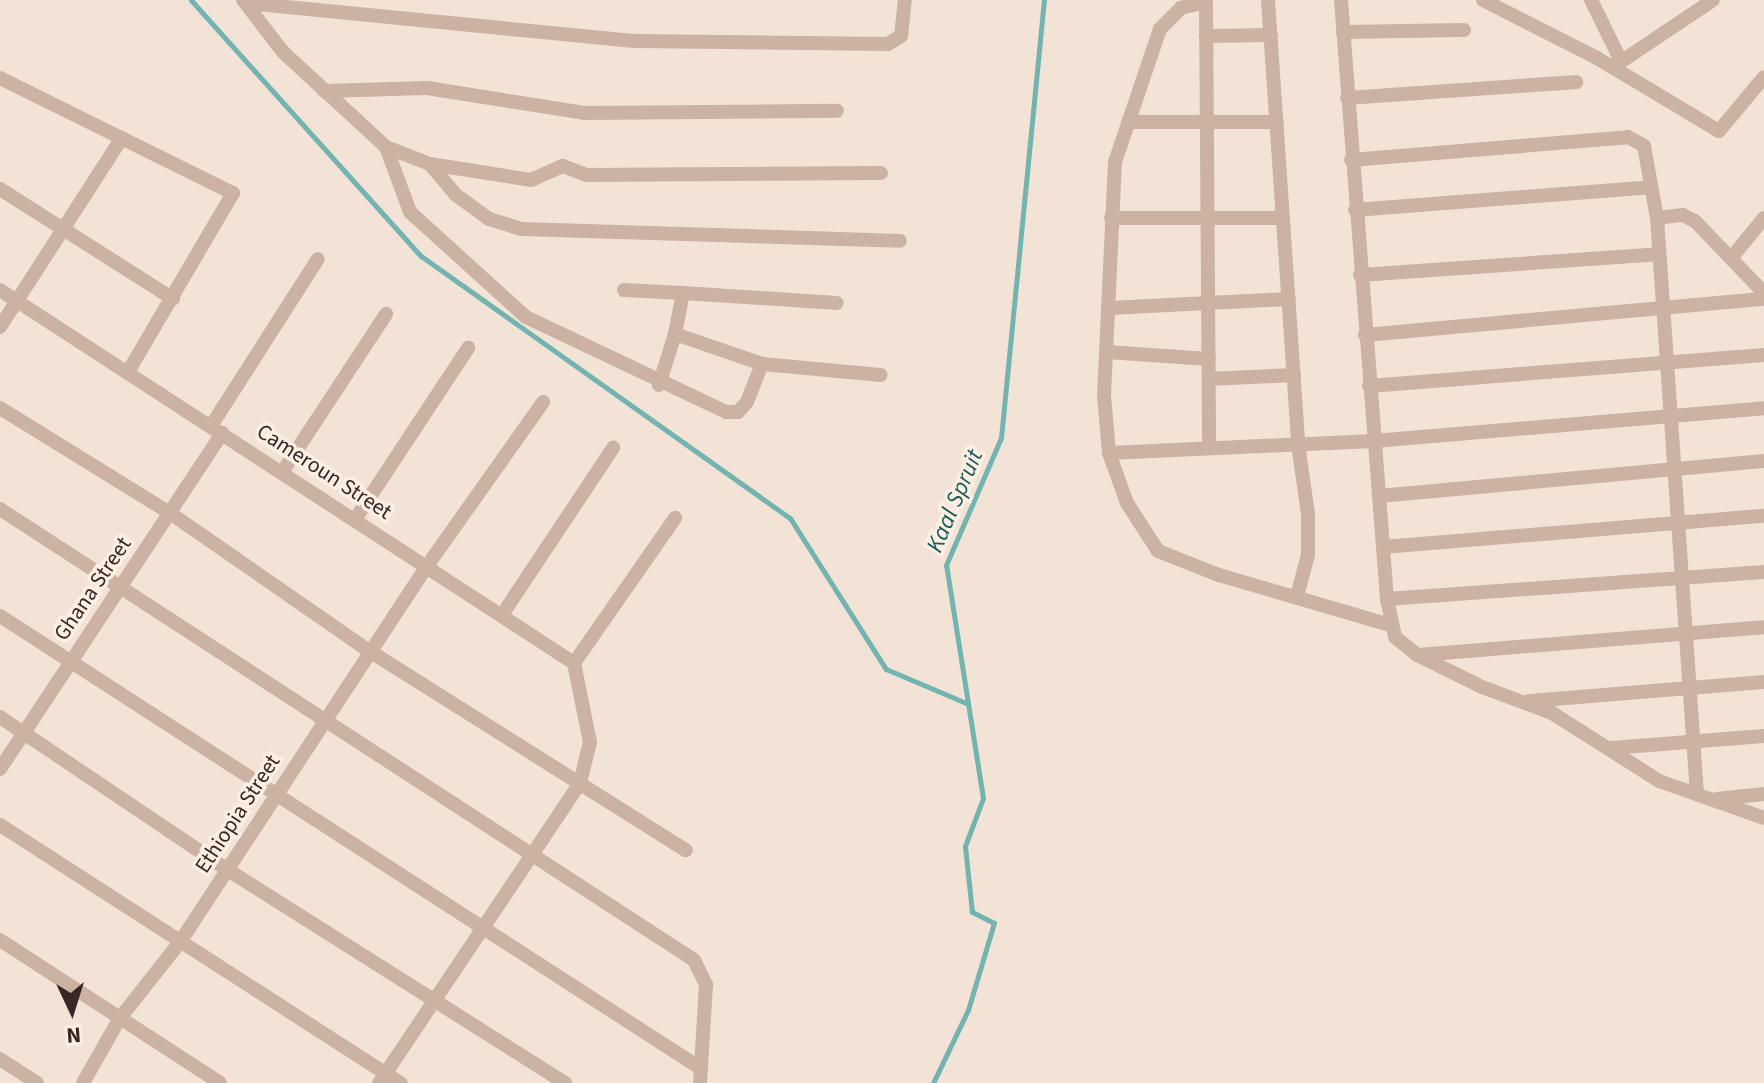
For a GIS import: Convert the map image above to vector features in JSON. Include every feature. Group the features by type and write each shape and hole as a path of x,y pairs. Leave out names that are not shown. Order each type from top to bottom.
{"street":[{"path":"245,2 636,41 888,44 901,36 905,0"},
{"path":"1268,0 1298,444 1308,541 1297,596"},
{"path":"1341,0 1387,599 1390,625 1398,641 1417,655 1520,702 1552,713 1612,748 1659,781 1764,818"},
{"path":"1483,0 1616,63 1719,131 1764,77"},
{"path":"1591,0 1616,63"},
{"path":"1209,448 1206,1 1181,8 1160,29 1113,174 1104,422 1109,453 1127,503 1158,551 1219,575 1390,625"},
{"path":"245,2 283,52 386,147 430,164 531,180 563,166 586,175 881,173"},
{"path":"1616,63 1705,3"},
{"path":"1343,32 1464,30"},
{"path":"1206,36 1271,35"},
{"path":"0,78 233,193 129,370"},
{"path":"1347,98 1576,82"},
{"path":"324,91 427,88 584,113 837,111"},
{"path":"1128,122 1277,122"},
{"path":"1351,160 1634,137 1644,146 1657,218 1682,580 1704,797"},
{"path":"0,327 122,138"},
{"path":"386,147 410,212 526,317 659,385 711,407 738,412 751,396 762,364"},
{"path":"430,164 456,195 489,219 522,229 900,241"},
{"path":"1355,210 1651,187"},
{"path":"0,189 173,299"},
{"path":"1657,218 1688,217 1733,256 1764,293"},
{"path":"1111,218 1283,218"},
{"path":"1733,256 1764,218"},
{"path":"1360,275 1658,254"},
{"name":"Ghana Street","path":"0,769 170,513 318,259"},
{"name":"Cameroun Street","path":"0,290 129,370 574,663"},
{"path":"624,290 837,303"},
{"path":"659,385 675,334 683,293"},
{"path":"1110,308 1289,299"},
{"path":"1365,335 1764,299"},
{"path":"283,471 386,314"},
{"path":"675,334 762,364 880,375"},
{"path":"356,518 468,348"},
{"path":"1107,352 1209,359"},
{"path":"1369,386 1667,360 1764,355"},
{"path":"1209,379 1294,375"},
{"name":"Ethiopia Street","path":"83,1083 120,1018 180,942 427,566 543,402"},
{"path":"0,408 170,513 371,652 686,850"},
{"path":"1109,453 1374,441 1764,408"},
{"path":"502,615 613,448"},
{"path":"1379,496 1764,461"},
{"path":"0,509 325,723 534,854 699,967 706,1012 697,1066 700,1083"},
{"path":"1383,547 1764,516"},
{"path":"383,1078 580,783 588,761 586,720 574,663 675,518"},
{"path":"1387,599 1764,572"},
{"path":"0,616 483,924 697,1066"},
{"path":"1417,655 1764,627"},
{"path":"1520,702 1764,682"},
{"path":"0,717 228,870 565,1083"},
{"path":"1612,748 1764,736"},
{"path":"1704,797 1764,794"},
{"path":"0,825 383,1078 401,1083"},
{"path":"0,940 220,1083"},
{"path":"0,1059 37,1083"}],"waterway":[{"path":"191,0 421,256 790,518 886,669 966,703"},
{"name":"Kaal Spruit","path":"933,1083 968,1010 994,923 972,912 965,846 983,798 946,565 1001,438 1044,0"}]}
